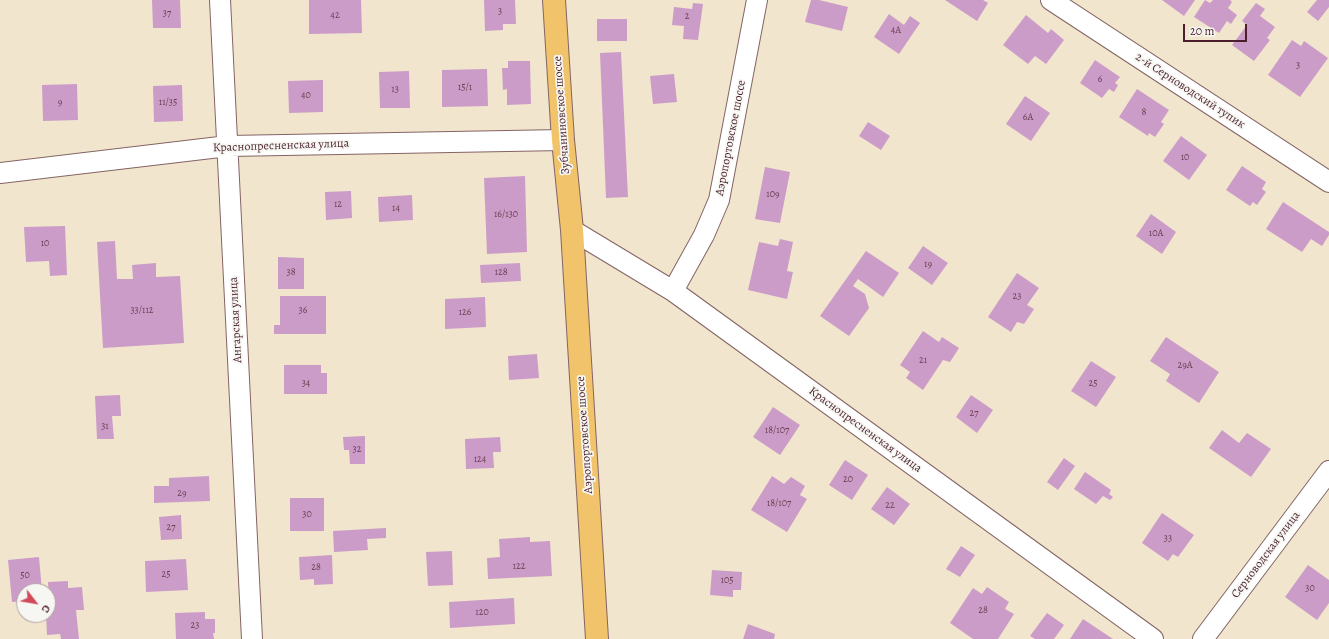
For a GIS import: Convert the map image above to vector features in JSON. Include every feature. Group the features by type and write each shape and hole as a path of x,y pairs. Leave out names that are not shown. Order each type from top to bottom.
{"main road":[{"name":"Зубчаниновское шоссе","path":"554,0 563,140 572,230"},
{"name":"Аэропортовское шоссе","path":"572,230 597,639"}],"street":[{"name":"Ангарская улица","path":"220,0 252,639"},
{"name":"Аэропортовское шоссе","path":"673,291 704,235 719,200 757,0"},
{"name":"2-й Серноводский тупик","path":"1051,0 1329,182"},
{"name":"Краснопресненская улица","path":"0,173 228,146 563,140"},
{"name":"Краснопресненская улица","path":"572,230 673,291 1153,639"},
{"name":"Серноводская улица","path":"1204,639 1329,471"}],"building":[{"path":"152,0 180,0 181,28 153,28"},
{"path":"309,0 361,0 362,33 309,34"},
{"path":"484,0 515,0 516,24 503,24 503,30 485,31"},
{"path":"811,0 819,0 848,7 842,31 805,22"},
{"path":"945,0 983,0 988,3 977,21"},
{"path":"1162,0 1195,0 1184,16"},
{"path":"1205,0 1210,3 1213,0 1230,0 1232,2 1228,8 1237,15 1231,24 1227,21 1219,33 1194,17"},
{"path":"1317,0 1329,0 1329,7 1318,21 1307,12"},
{"path":"693,3 703,4 698,40 683,39 684,26 672,25 674,7 692,9"},
{"path":"1256,3 1265,9 1260,16 1275,27 1267,38 1270,40 1254,61 1232,45 1247,25 1242,21"},
{"path":"889,14 904,25 910,16 920,23 899,54 874,37"},
{"path":"1026,15 1048,33 1051,29 1064,40 1046,64 1035,56 1028,64 1003,45"},
{"path":"597,19 627,19 627,41 597,41"},
{"path":"1292,40 1301,46 1304,41 1328,58 1300,97 1268,75"},
{"path":"621,52 628,197 606,198 600,53"},
{"path":"1095,60 1120,77 1115,83 1118,85 1114,92 1109,89 1102,98 1080,83"},
{"path":"508,61 530,61 531,104 507,105 507,89 503,90 502,68 508,68"},
{"path":"487,69 488,106 442,107 442,70"},
{"path":"409,71 410,108 380,108 379,72"},
{"path":"674,74 677,102 653,104 650,76"},
{"path":"323,80 323,112 289,113 288,81"},
{"path":"77,84 78,120 43,121 42,85"},
{"path":"182,85 183,121 154,122 153,86"},
{"path":"1137,89 1169,110 1161,122 1164,124 1155,137 1149,133 1148,136 1119,117"},
{"path":"1025,96 1050,113 1031,141 1006,124"},
{"path":"868,122 890,136 881,150 859,136"},
{"path":"1181,136 1207,155 1189,180 1163,161"},
{"path":"1242,166 1266,182 1262,189 1266,192 1257,205 1253,202 1250,206 1226,190"},
{"path":"765,167 790,172 780,223 755,219"},
{"path":"525,176 527,252 487,254 484,178"},
{"path":"351,191 352,218 326,220 325,192"},
{"path":"412,195 413,220 379,222 378,197"},
{"path":"1283,202 1329,232 1329,235 1322,246 1311,239 1302,252 1266,229"},
{"path":"1151,214 1176,232 1162,254 1136,236"},
{"path":"65,226 67,275 50,276 49,261 26,262 24,227"},
{"path":"780,239 793,242 787,271 793,272 787,299 748,290 759,242 778,246"},
{"path":"115,241 117,279 133,279 132,265 156,263 156,277 180,276 184,343 103,348 97,242"},
{"path":"923,246 948,263 932,285 908,268"},
{"path":"866,251 899,273 883,297 858,279 853,286 865,294 869,308 849,336 820,316"},
{"path":"278,257 304,258 304,289 278,289"},
{"path":"520,263 521,281 481,283 480,265"},
{"path":"1017,273 1039,288 1027,305 1034,309 1024,324 1017,322 1011,332 988,317"},
{"path":"280,296 326,296 326,334 274,334 274,325 280,325"},
{"path":"485,297 486,327 445,329 445,299"},
{"path":"923,331 939,342 942,337 959,348 950,362 943,360 923,390 906,378 910,372 900,365"},
{"path":"1166,337 1219,372 1199,403 1166,381 1170,374 1150,361"},
{"path":"537,354 539,378 509,380 508,356"},
{"path":"1091,361 1116,377 1096,407 1071,391"},
{"path":"284,365 321,365 321,373 327,373 327,394 284,394"},
{"path":"120,395 121,416 112,416 114,439 97,439 95,396"},
{"path":"971,395 993,410 977,433 956,417"},
{"path":"773,407 800,425 780,455 753,437"},
{"path":"1222,430 1239,443 1247,433 1271,449 1251,477 1209,448"},
{"path":"365,436 365,464 350,464 349,450 344,450 343,437"},
{"path":"500,437 501,452 493,452 494,468 466,469 465,439"},
{"path":"1064,458 1075,466 1058,490 1047,482"},
{"path":"845,460 868,475 852,500 829,485"},
{"path":"1085,472 1111,490 1109,494 1113,497 1110,500 1103,496 1096,504 1074,489"},
{"path":"209,476 210,501 154,503 154,486 169,486 169,478"},
{"path":"772,476 784,484 791,477 805,486 800,495 807,499 787,532 751,510"},
{"path":"887,487 910,504 894,525 871,509"},
{"path":"290,498 324,498 324,531 290,531"},
{"path":"1162,513 1194,535 1178,557 1173,554 1168,561 1142,543"},
{"path":"181,515 182,539 161,540 159,517"},
{"path":"386,528 386,538 367,539 368,550 334,552 333,531"},
{"path":"530,537 530,542 550,541 552,576 488,579 487,558 500,557 499,539"},
{"path":"961,546 975,555 960,577 946,569"},
{"path":"452,551 453,585 428,586 426,552"},
{"path":"332,555 333,584 314,585 314,579 300,580 299,557"},
{"path":"39,557 41,583 16,583 16,602 12,602 8,560"},
{"path":"186,559 188,590 146,592 145,561"},
{"path":"1308,565 1329,580 1329,603 1317,620 1285,597"},
{"path":"712,570 742,572 741,590 733,590 733,597 710,595"},
{"path":"68,581 68,588 82,587 84,610 76,610 79,639 61,639 60,634 47,635 46,623 56,623 56,583 48,582"},
{"path":"987,587 1009,602 1005,609 1014,614 998,639 973,639 950,623 973,588 982,594"},
{"path":"514,598 515,624 450,628 449,602"},
{"path":"205,612 205,619 215,619 215,633 213,633 214,639 176,639 175,613"},
{"path":"1047,613 1064,625 1054,639 1035,639 1030,636"},
{"path":"1083,619 1113,639 1070,639"},
{"path":"748,624 775,634 774,639 743,639"}]}
